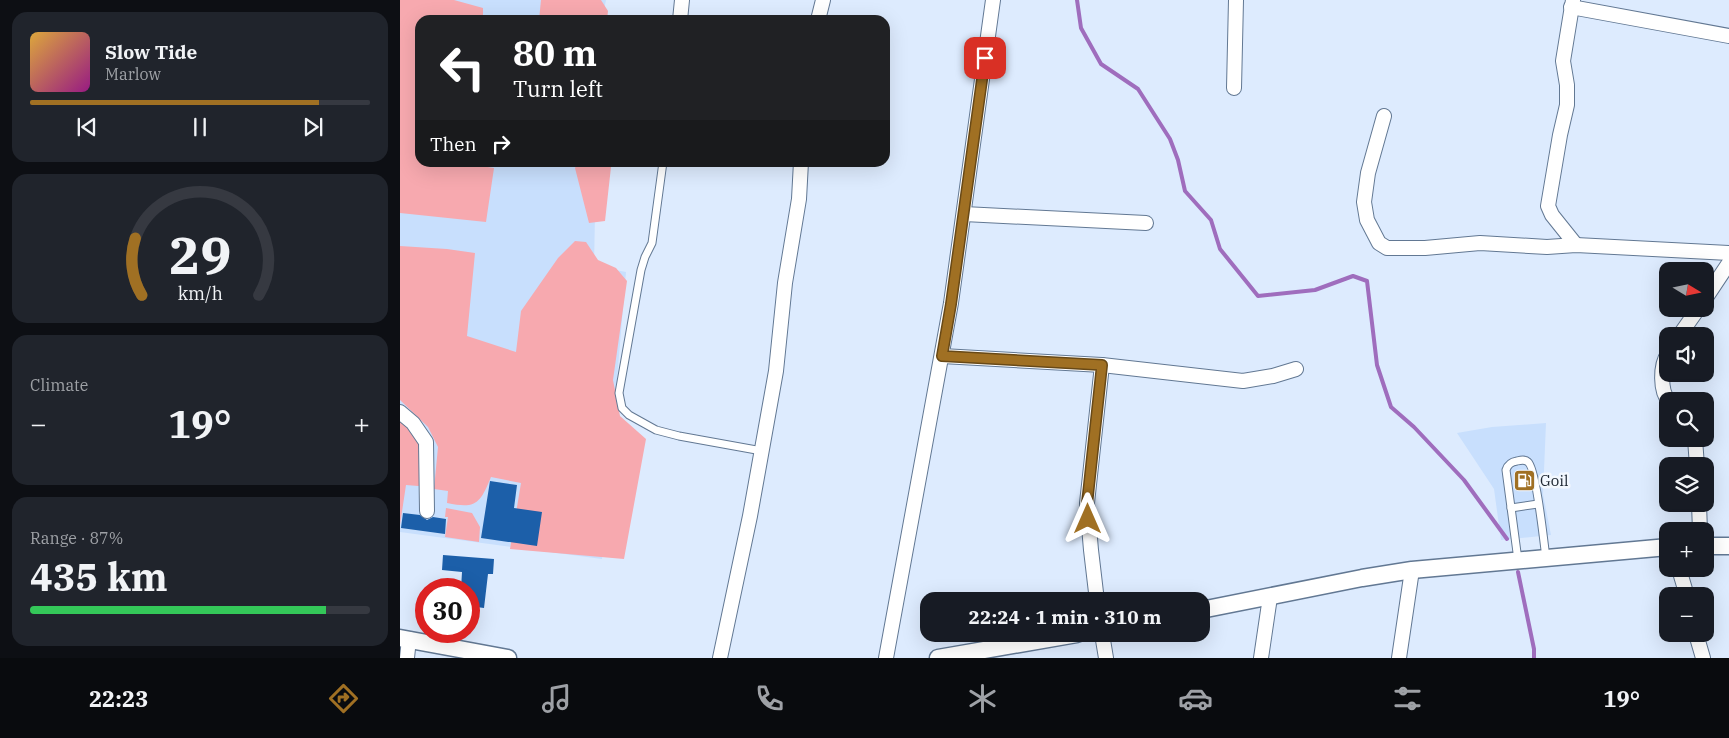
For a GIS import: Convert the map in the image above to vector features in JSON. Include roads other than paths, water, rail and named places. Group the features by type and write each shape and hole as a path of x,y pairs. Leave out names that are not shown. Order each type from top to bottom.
{"street":[{"path":"680,15 682,0"},
{"path":"819,15 823,0"},
{"path":"886,658 951,304 993,0"},
{"path":"1234,88 1236,0"},
{"path":"1576,245 1552,216 1548,206 1567,106 1567,85 1563,61 1572,3 1729,36"},
{"path":"1384,116 1368,173 1364,202 1367,220 1379,243 1387,248 1425,248 1480,243 1547,247 1576,245 1729,253"},
{"path":"720,658 750,516 776,371 785,283 799,198 801,167"},
{"path":"964,214 1146,223"},
{"path":"1714,285 1729,263"},
{"path":"942,356 1102,365 1243,381 1273,376 1296,369"},
{"path":"1096,592 1087,504 1102,365"},
{"path":"400,412 413,422 426,442 427,511"},
{"path":"1714,546 1729,546"},
{"path":"1210,608 1412,570 1659,548"},
{"path":"1399,658 1412,570"},
{"path":"1261,658 1270,597"},
{"path":"407,658 404,639 508,658"},
{"path":"938,658 1031,642"},
{"path":"1103,642 1106,658"},
{"path":"1698,642 1702,658"}],"lane":[{"path":"662,167 652,243 641,270 619,393 622,408 629,415 656,430 762,451"},
{"path":"1518,560 1506,470 1512,462 1523,460 1527,461 1530,465 1546,558"},
{"path":"1510,508 1538,504"}],"waterway":[{"path":"1077,0 1081,28 1101,64 1138,89 1170,139 1178,160 1185,191 1211,220 1220,249 1258,296 1315,290 1353,276 1367,281 1377,365 1391,407 1414,427 1464,480 1507,539"},
{"path":"1518,572 1534,649 1534,658"}],"place":[{"name":"Goil","path":"1524,480"}]}
